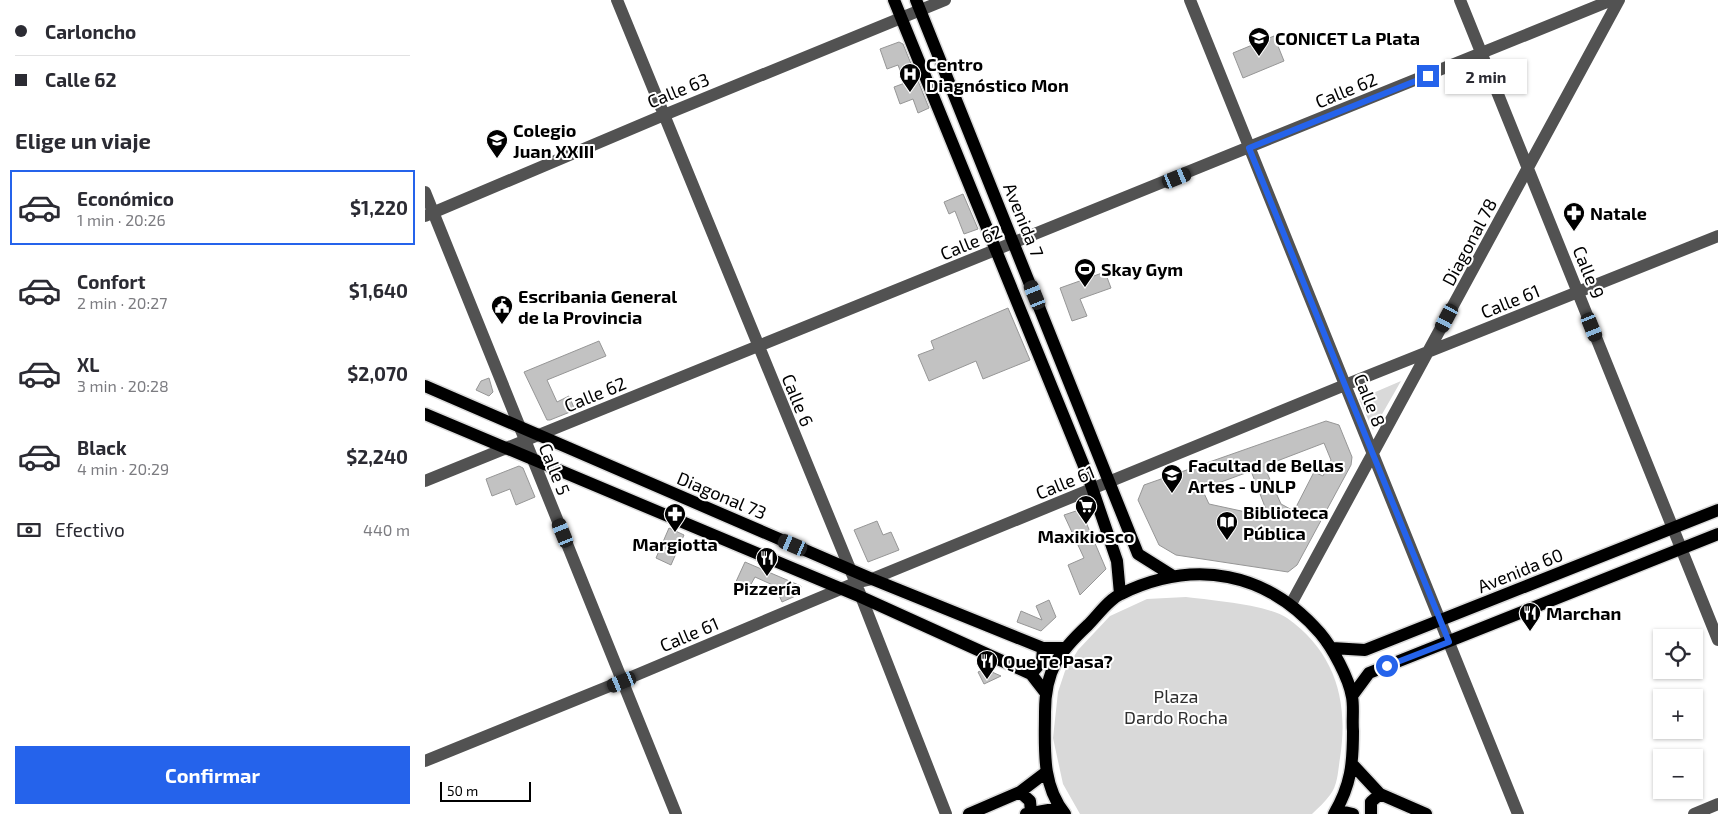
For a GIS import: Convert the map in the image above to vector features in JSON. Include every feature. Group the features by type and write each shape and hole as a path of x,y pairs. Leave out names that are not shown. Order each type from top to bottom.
{"main road":[{"path":"894,0 1093,489 1117,561 1120,594"},
{"name":"Avenida 7","path":"918,5 1015,243 1138,554 1173,576"},
{"name":"Diagonal 73","path":"425,386 872,579 1043,648 1063,648"},
{"path":"425,414 842,589 1031,674 1045,692"},
{"name":"Avenida 60","path":"1332,648 1365,650 1718,510"},
{"path":"1352,696 1369,673 1718,534"},
{"path":"1020,792 1030,801 1028,813 1062,811 1045,773 1045,692 1054,666 1063,648 1120,594 1173,576 1203,574 1232,578 1259,586 1291,604 1302,613 1332,648 1352,696 1353,765 1345,792 1335,812 1353,814"},
{"path":"1031,674 1042,661 1043,648"},
{"path":"1353,765 1380,794 1426,814"},
{"path":"969,814 1020,792 1045,773"},
{"path":"1371,814 1371,802 1380,794"}],"street":[{"name":"Calle 6","path":"617,0 861,598 945,814"},
{"name":"Calle 63","path":"429,214 901,18 918,5 945,0"},
{"name":"Calle 8","path":"1190,0 1518,814"},
{"name":"Calle 9","path":"1460,0 1718,640"},
{"name":"Calle 62","path":"425,481 758,348 1612,0"},
{"name":"Diagonal 78","path":"1291,604 1619,0"},
{"name":"Calle 5","path":"425,192 429,214 533,459 676,814"},
{"name":"Calle 61","path":"425,761 622,682 842,589 872,579 1345,385 1718,236"},
{"path":"1694,814 1718,804"}],"green space":[{"path":"1401,381 1373,430 1359,399"},
{"name":"Plaza Dardo Rocha","path":"1186,597 1253,606 1278,613 1303,631 1317,646 1327,662 1335,679 1340,698 1342,737 1335,787 1328,798 1312,814 1080,814 1063,784 1053,738 1058,692 1065,671 1078,650 1110,616 1147,599"}],"building":[{"name":"CONICET La Plata","path":"1274,36 1284,61 1243,78 1233,53"},
{"path":"899,42 903,44 929,108 918,113 913,99 900,104 894,87 905,83 898,65 887,69 880,49"},
{"path":"963,194 978,229 964,234 955,211 949,214 944,202"},
{"name":"Skay Gym","path":"1105,272 1111,288 1080,299 1087,316 1072,321 1060,288"},
{"path":"1008,308 1030,360 983,379 976,361 929,381 918,355 934,349 931,341"},
{"path":"599,341 606,356 547,380 557,402 569,396 575,410 547,420 524,372"},
{"path":"489,378 493,392 489,396 476,390 481,381"},
{"name":"Facultad de Bellas Artes - UNLP","path":"1326,421 1339,425 1352,457 1351,465 1297,565 1288,572 1176,555 1159,545 1138,500 1144,485","holes":["1324,443 1331,460 1323,476 1314,472 1294,511 1281,504 1264,466","1251,471 1269,517 1209,504 1202,489"]},
{"path":"519,466 523,468 535,497 516,505 510,489 492,496 486,479"},
{"path":"1076,511 1082,513 1106,569 1080,595 1068,565 1084,558 1064,515"},
{"path":"877,521 883,535 891,532 899,550 868,562 854,530"},
{"path":"669,528 684,535 671,565 656,558"},
{"path":"745,562 801,586 800,594 782,602 775,586 755,577 750,586 734,586"},
{"path":"1049,600 1056,617 1041,631 1017,622 1021,611 1042,620 1036,606"},
{"name":"Que Te Pasa?","path":"985,669 1001,676 984,684 978,672"}],"place":[{"name":"CONICET La Plata","path":"1259,57"},
{"name":"Centro Diagnóstico Mon","path":"910,93"},
{"name":"Colegio Juan XXIII","path":"497,159"},
{"name":"Natale","path":"1574,232"},
{"name":"Skay Gym","path":"1085,288"},
{"name":"Escribania General de la Provincia","path":"502,325"},
{"name":"Facultad de Bellas Artes - UNLP","path":"1172,494"},
{"name":"Maxikiosco","path":"1086,525"},
{"name":"Margiotta","path":"675,533"},
{"name":"Biblioteca Pública","path":"1227,541"},
{"name":"Pizzería","path":"767,577"},
{"name":"Marchan","path":"1530,632"},
{"name":"Que Te Pasa?","path":"987,680"}],"route":[{"path":"1387,666 1449,642 1249,148 1428,76"}]}
